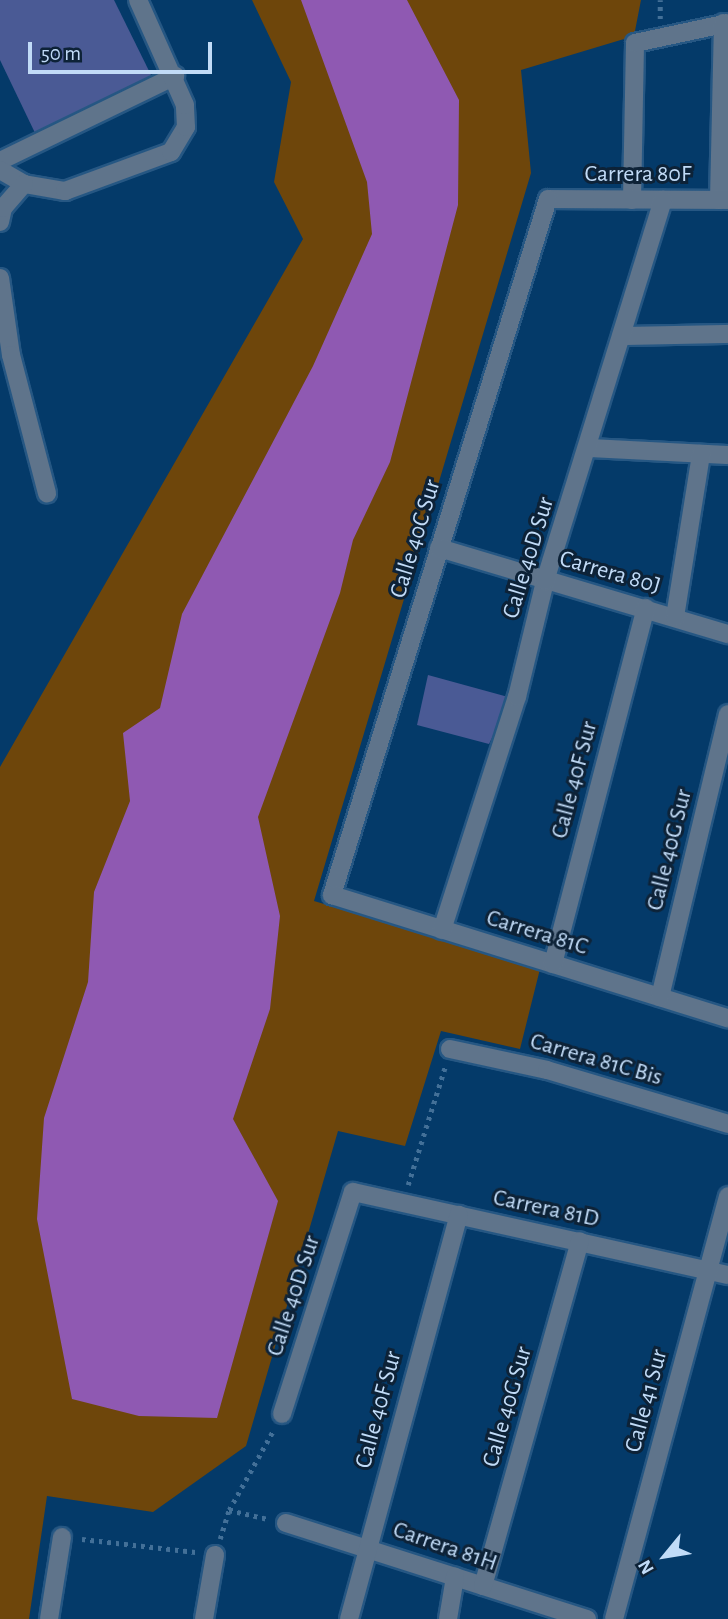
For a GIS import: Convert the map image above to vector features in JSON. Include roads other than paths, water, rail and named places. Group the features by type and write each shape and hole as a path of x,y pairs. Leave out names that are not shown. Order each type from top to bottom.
{"street":[{"path":"0,170 24,184 46,191 65,191 171,152 186,127 175,76 138,0"},
{"path":"632,200 635,43 725,23 724,200"},
{"path":"0,161 175,76"},
{"path":"0,222 3,208 24,184"},
{"name":"Carrera 80F","path":"548,199 724,200"},
{"name":"Calle 40C Sur","path":"332,895 548,199"},
{"name":"Calle 40D Sur","path":"442,930 517,697 545,581 589,448 663,200"},
{"path":"0,278 11,355 47,493"},
{"path":"622,336 728,334"},
{"path":"589,448 728,455"},
{"path":"675,617 701,454"},
{"name":"Carrera 80J","path":"439,548 728,634"},
{"name":"Calle 40F Sur","path":"553,964 646,608"},
{"name":"Calle 40G Sur","path":"660,997 728,714"},
{"name":"Carrera 81C","path":"332,895 728,1018"},
{"name":"Carrera 81C Bis","path":"450,1049 547,1070 728,1124"},
{"name":"Calle 40D Sur","path":"282,1415 353,1192"},
{"name":"Carrera 81D","path":"353,1192 728,1275"},
{"name":"Calle 41 Sur","path":"614,1619 728,1196"},
{"name":"Calle 40F Sur","path":"349,1619 459,1215"},
{"name":"Calle 40G Sur","path":"483,1586 580,1241"},
{"name":"Carrera 81H","path":"286,1523 367,1546 557,1614 587,1619"},
{"path":"49,1619 62,1537"},
{"path":"204,1619 215,1555"},
{"path":"448,1619 455,1577"}]}
